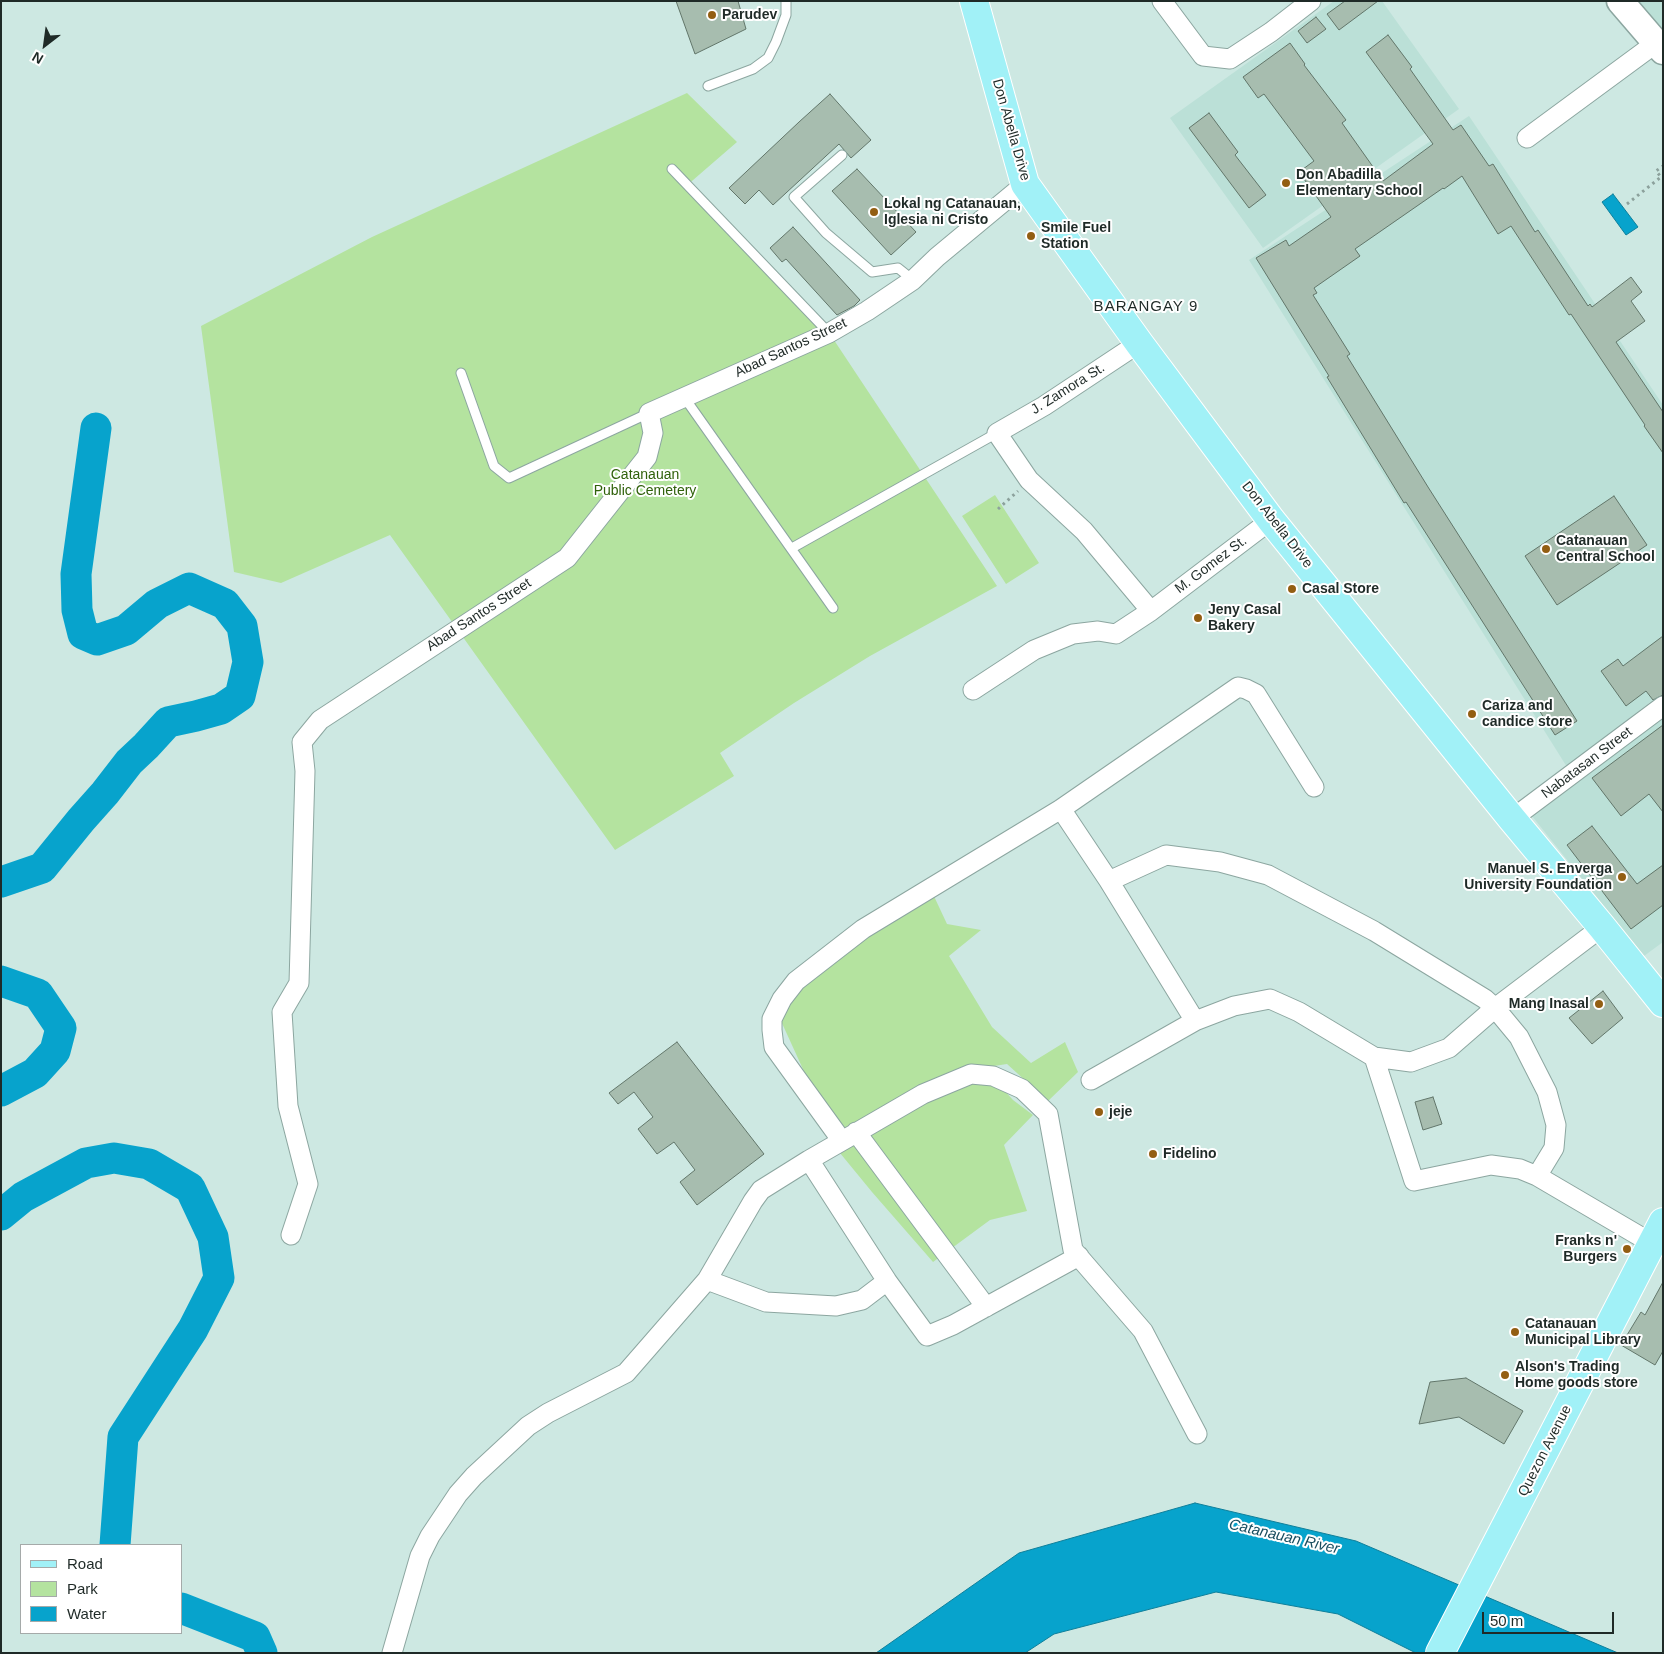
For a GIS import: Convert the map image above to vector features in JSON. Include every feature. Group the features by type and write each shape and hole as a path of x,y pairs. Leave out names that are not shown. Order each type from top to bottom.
{"main road":[{"name":"Don Abella Drive","path":"974,1 1025,184 1139,344 1271,520 1663,1003"},
{"name":"Quezon Avenue","path":"1440,1653 1658,1233"}],"street":[{"path":"1162,1 1203,56 1230,60 1271,32 1311,1"},
{"path":"1527,138 1660,47 1620,1"},
{"name":"Abad Santos Street","path":"291,1235 308,1184 288,1106 282,1012 299,983 305,771 302,742 320,720 568,558 647,457 653,433 649,413 829,333 867,311 913,280 937,257 1025,184"},
{"name":"J. Zamora St.","path":"997,433 1044,406 1139,344"},
{"path":"997,433 1029,480 1084,531 1151,611"},
{"name":"M. Gomez St.","path":"973,690 1034,650 1073,634 1098,631 1116,634 1151,611 1271,520"},
{"path":"986,1307 849,1136 774,1047 772,1019 782,999 796,981 863,929 1061,808 1238,687 1256,694 1314,787"},
{"name":"Nabatasan Street","path":"1512,819 1663,706"},
{"path":"1061,808 1109,880 1195,1021"},
{"path":"1109,880 1166,855 1220,862 1268,875 1374,931 1485,999 1519,1037 1547,1092 1556,1125 1554,1148 1537,1176"},
{"path":"1091,1080 1195,1021 1234,1006 1270,999 1299,1012 1374,1057 1411,1062 1449,1048 1495,1008 1602,927"},
{"path":"1374,1057 1414,1181 1490,1165 1520,1169 1658,1233"},
{"path":"392,1653 420,1556 430,1536 458,1494 474,1476 528,1426 548,1413 626,1372 644,1354 707,1280 752,1201 762,1190 849,1136 923,1094 971,1074 993,1076 1022,1089 1048,1114 1073,1250 1143,1331 1197,1434"},
{"path":"809,1160 887,1281 927,1336 953,1325 1078,1256"},
{"path":"707,1280 766,1302 836,1306 862,1300 887,1281"}],"lane":[{"path":"708,86 753,69 768,58 786,15 786,1"},
{"path":"842,155 794,196 826,233 872,272 898,268 913,280"},
{"path":"672,169 829,333"},
{"path":"461,373 494,466 509,478 649,413"},
{"path":"684,397 833,608"},
{"path":"792,548 997,433"}],"path":[{"path":"1627,204 1661,177 1656,171 1663,166"},
{"path":"998,509 1029,480"}],"shaded area":[{"name":"Don Abadilla Elementary School","path":"1334,1 1382,1 1459,109 1263,248 1170,118"},
{"path":"1635,1 1663,1 1663,35"},
{"name":"Catanauan Central School","path":"1469,116 1663,405 1663,692 1567,767 1249,260"},
{"name":"Manuel S. Enverga University Foundation","path":"1663,712 1663,942 1644,956 1528,811"}],"green space":[{"name":"Catanauan Public Cemetery","path":"687,93 737,142 685,187 826,328 997,586 870,656 794,703 720,753 734,776 615,850 390,535 281,583 234,572 201,326 372,237"},
{"path":"995,495 1039,563 1006,584 962,516"},
{"path":"932,892 947,924 981,930 949,956 992,1027 1031,1063 1065,1042 1078,1072 1048,1101 1007,1064 954,1072 845,1133 807,1078 781,1021 802,983"},
{"path":"971,1074 1002,1088 1013,1100 1033,1115 1004,1145 1027,1211 990,1220 933,1262 840,1153"}],"water":[{"path":"1613,194 1638,227 1626,235 1602,202"},
{"name":"Catanauan River","path":"1195,1503 1356,1541 1618,1653 1416,1653 1338,1614 1216,1592 1054,1634 1025,1653 876,1653 1019,1553"}],"building":[{"name":"Parudev","path":"676,1 738,1 746,29 695,54"},
{"path":"1345,1 1378,1 1339,30 1327,14"},
{"path":"1316,17 1326,29 1307,43 1298,31"},
{"path":"1388,35 1412,67 1410,69 1453,130 1461,125 1489,166 1493,164 1535,232 1538,230 1588,306 1590,304 1592,307 1631,277 1642,292 1631,301 1645,321 1616,342 1663,412 1663,453 1511,226 1498,234 1462,176 1355,249 1360,256 1314,288 1317,293 1313,295 1350,354 1347,356 1577,721 1555,735 1406,502 1404,503 1256,258 1286,240 1289,246 1331,217 1299,172 1314,161 1264,94 1258,98 1243,77 1290,43 1304,65 1346,120 1342,123 1383,181 1433,144 1366,52"},
{"path":"830,94 871,140 851,158 839,144 773,205 759,190 745,204 729,188"},
{"path":"1209,113 1238,152 1235,155 1266,195 1249,208 1189,128"},
{"name":"Lokal ng Catanauan, Iglesia ni Cristo","path":"857,169 916,232 891,255 832,191"},
{"path":"793,227 860,300 854,306 837,315 786,259 782,262 770,248"},
{"path":"1614,496 1647,545 1557,605 1525,556"},
{"path":"1663,636 1663,695 1653,700 1646,691 1626,706 1601,671 1618,659 1623,666"},
{"path":"1663,725 1663,812 1649,794 1621,816 1592,778"},
{"path":"1592,826 1637,884 1663,865 1663,905 1631,929 1567,845"},
{"name":"Mang Inasal","path":"1603,991 1623,1018 1592,1044 1569,1018"},
{"path":"677,1042 764,1154 697,1205 680,1182 695,1170 674,1142 657,1154 638,1129 653,1117 634,1092 618,1104 609,1093"},
{"path":"1433,1097 1442,1124 1423,1130 1415,1102"},
{"path":"1663,1282 1663,1351 1655,1365 1621,1345 1641,1312 1645,1315"},
{"path":"1466,1378 1523,1411 1504,1444 1459,1417 1419,1424 1430,1382"}],"waterway":[{"path":"1,882 42,868 129,762 168,722 221,709 240,696 248,662 242,626 225,604 189,588 157,604 126,630 97,640 83,634 77,610 76,574 96,428"},
{"path":"1,981 38,994 61,1028 55,1051 35,1073 1,1091"},
{"path":"1,1215 23,1197 86,1163 114,1158 149,1164 190,1188 213,1237 219,1278 193,1329 123,1437 115,1544"},
{"path":"182,1608 255,1637 262,1653"}],"place":[{"name":"Parudev","path":"712,15"},
{"name":"Don Abadilla Elementary School","path":"1286,183"},
{"name":"Lokal ng Catanauan, Iglesia ni Cristo","path":"874,212"},
{"name":"Smile Fuel Station","path":"1031,236"},
{"name":"Catanauan Central School","path":"1546,549"},
{"name":"Casal Store","path":"1292,589"},
{"name":"Jeny Casal Bakery","path":"1198,618"},
{"name":"Cariza and candice store","path":"1472,714"},
{"name":"Manuel S. Enverga University Foundation","path":"1622,877"},
{"name":"Mang Inasal","path":"1599,1004"},
{"name":"jeje","path":"1099,1112"},
{"name":"Fidelino","path":"1153,1154"},
{"name":"Franks n' Burgers","path":"1627,1249"},
{"name":"Catanauan Municipal Library","path":"1515,1332"},
{"name":"Alson's Trading Home goods store","path":"1505,1375"}],"district":[{"name":"BARANGAY 9","path":"1146,307"}]}
